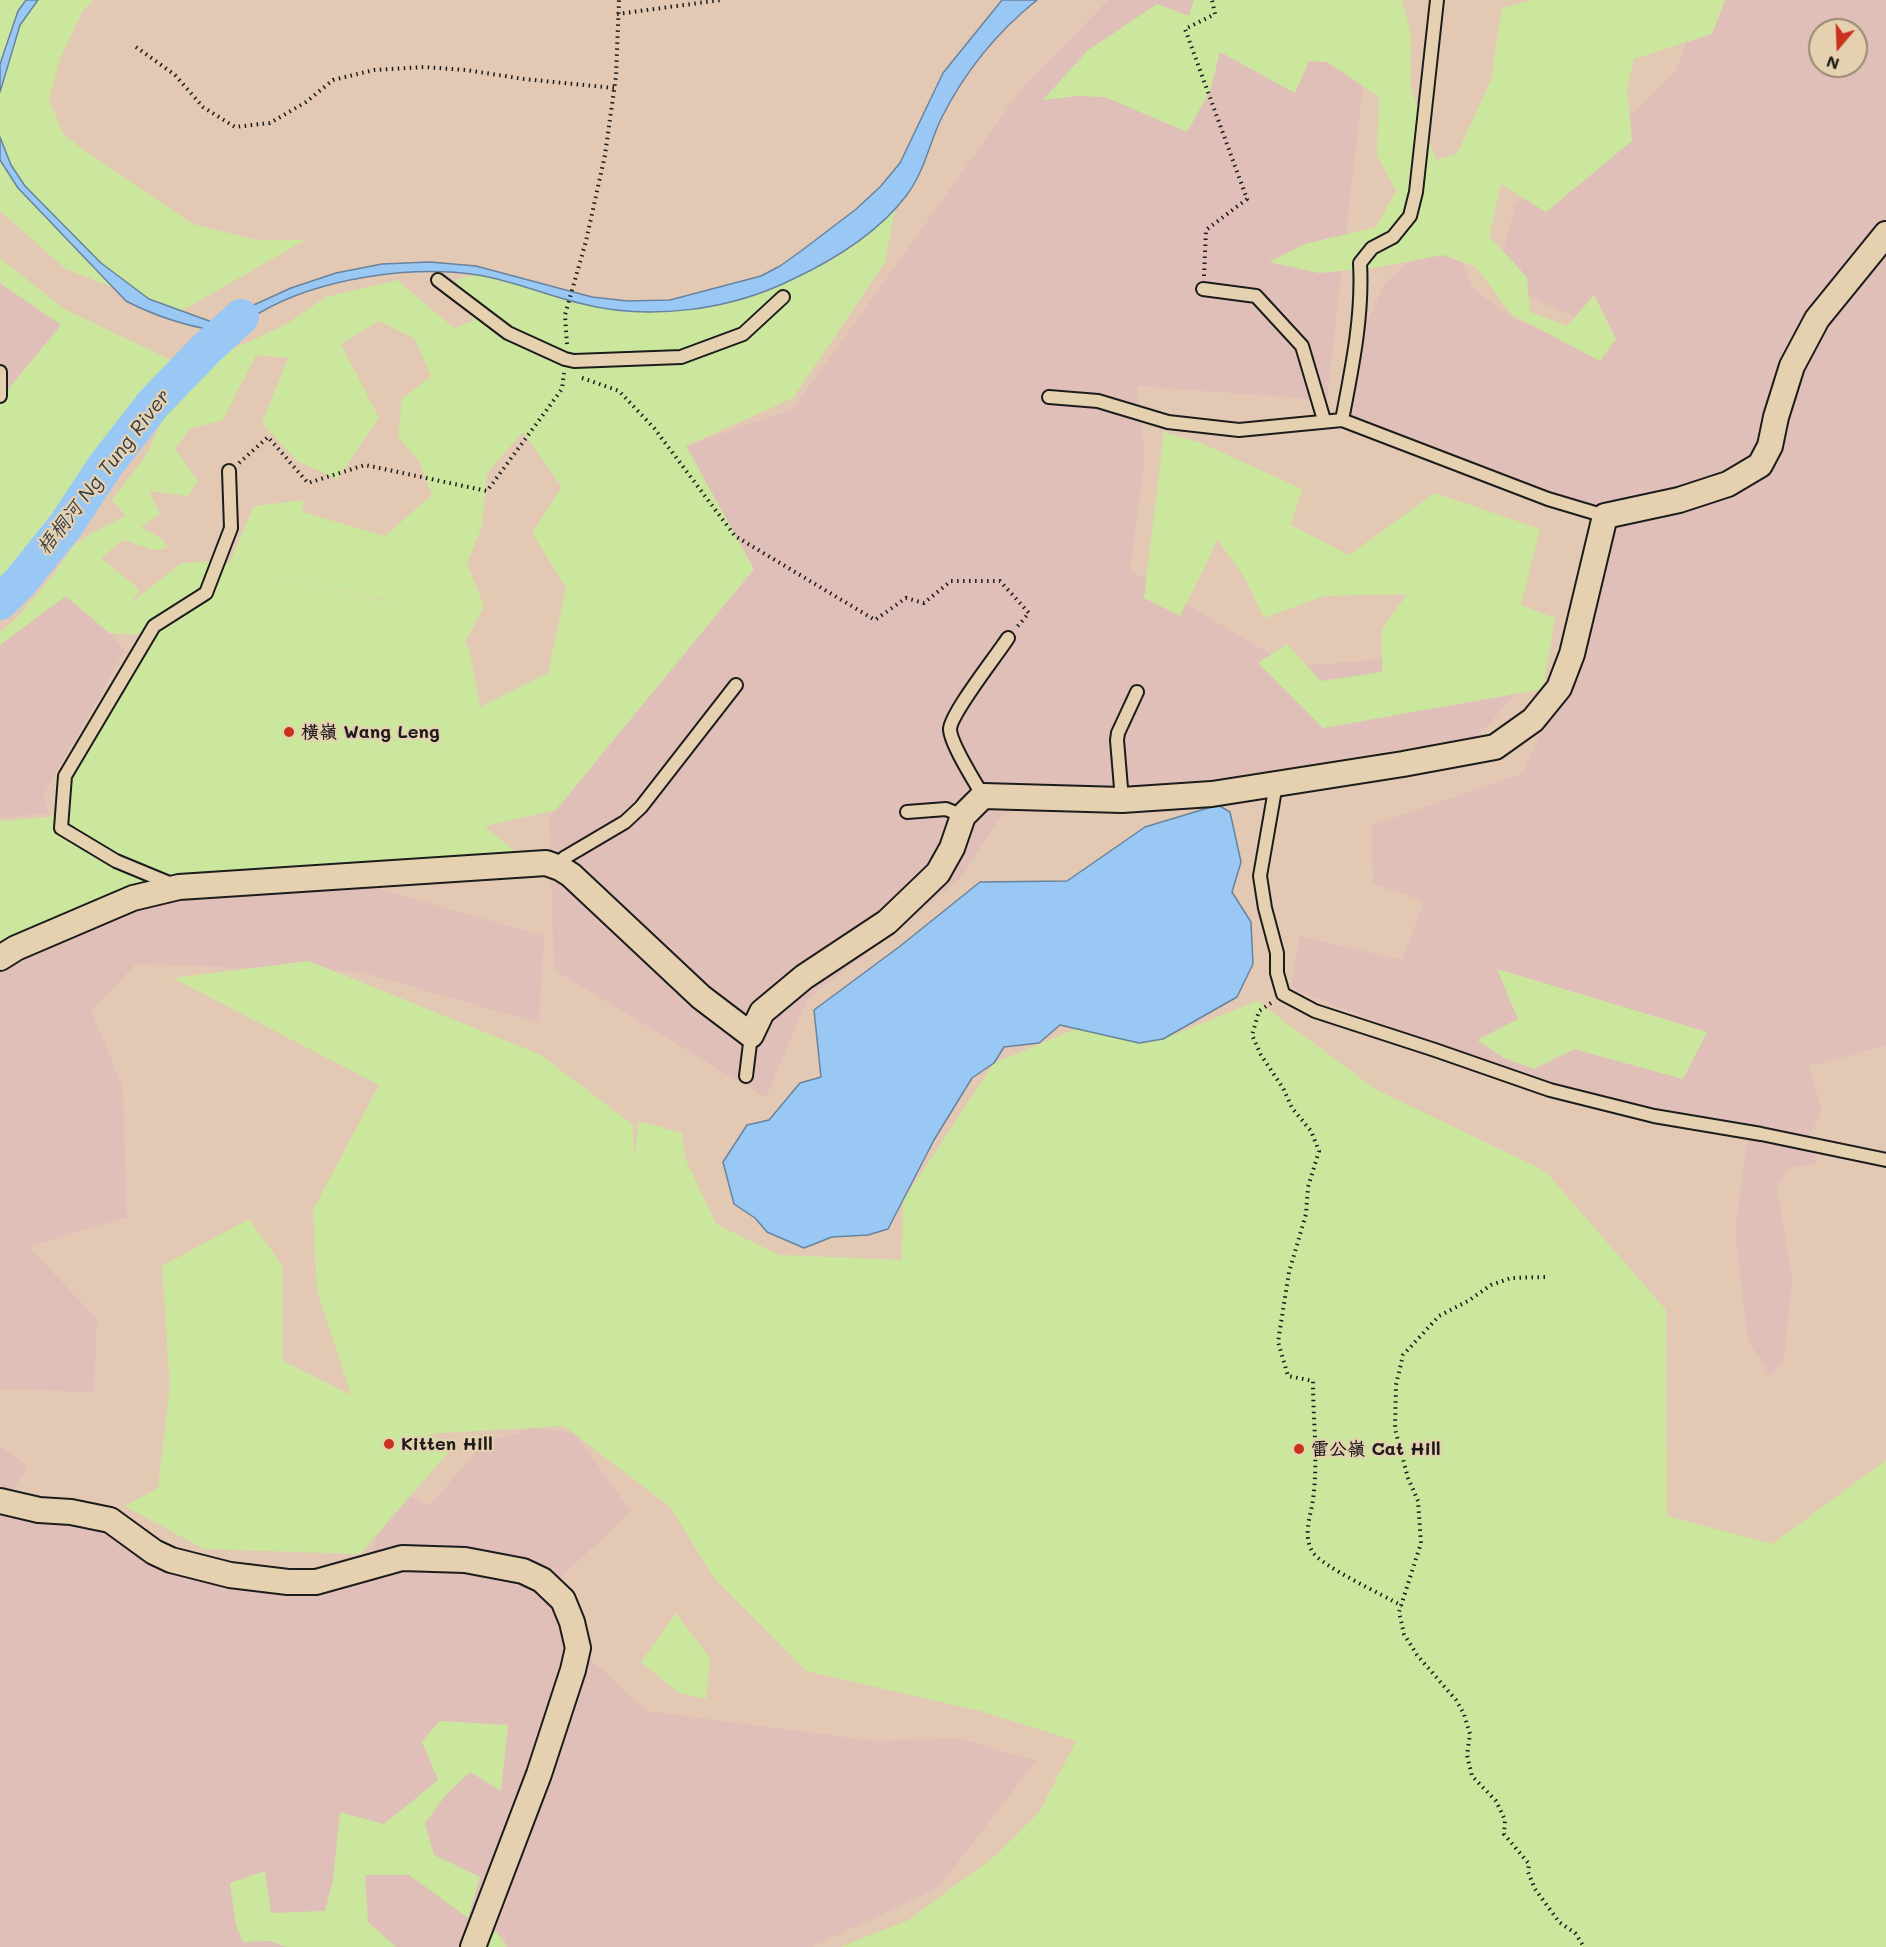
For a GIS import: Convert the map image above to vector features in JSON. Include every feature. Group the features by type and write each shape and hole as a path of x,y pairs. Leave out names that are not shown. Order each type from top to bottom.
{"street":[{"path":"0,958 16,948 133,898 179,887 546,863 571,875 701,997 751,1035 762,1012 804,977 887,922 938,873 952,848 963,816 983,796 1122,800 1212,794 1495,747 1533,720 1559,688 1572,654 1605,516 1678,500 1728,484 1760,465 1770,446 1776,417 1792,366 1817,320 1886,234"},
{"path":"0,1502 110,1520 154,1552 171,1560 230,1575 288,1582 316,1582 402,1558 465,1560 523,1571 542,1580 563,1600 572,1622 578,1648 539,1774 473,1947"}],"lane":[{"path":"1341,420 1356,349 1361,286 1360,263 1372,248 1393,237 1410,216 1414,200 1437,0"},
{"path":"438,280 508,333 565,366 574,361 681,357 743,334 783,297"},
{"path":"1203,289 1256,296 1302,346 1324,420"},
{"path":"0,372 0,396"},
{"path":"1049,397 1098,401 1168,422 1239,430 1341,420 1548,500 1605,516"},
{"path":"179,887 116,861 61,828 65,777 154,626 206,594 231,528 229,471"},
{"path":"983,796 952,739 950,727 957,712 1008,638"},
{"path":"560,868 564,858 625,822 641,807 736,685"},
{"path":"1122,800 1116,740 1137,692"},
{"path":"1276,784 1260,876 1265,908 1277,953 1277,973 1283,994 1315,1011 1550,1090 1654,1116 1761,1134 1886,1160"},
{"path":"907,812 946,809 963,816"},
{"path":"746,1076 751,1035"}],"path":[{"path":"229,471 268,437 308,483 365,465 487,491 562,389 567,348 565,315 586,241 605,155 616,76 619,0"},
{"path":"617,14 721,0"},
{"path":"1203,289 1206,230 1247,200 1185,29 1215,14 1212,0"},
{"path":"136,47 175,75 203,107 235,127 270,123 306,102 333,80 374,70 424,67 466,70 524,79 614,88"},
{"path":"565,366 619,391 654,428 735,536 875,620 906,598 924,603 951,581 999,580 1029,613 1008,638"},
{"path":"1283,994 1259,1011 1252,1035 1292,1108 1311,1131 1319,1151 1308,1187 1306,1214 1289,1272 1278,1342 1288,1376 1313,1381 1314,1491 1307,1533 1312,1552 1335,1571 1402,1606"},
{"path":"1545,1277 1510,1278 1491,1285 1439,1316 1403,1354 1396,1385 1395,1429 1408,1478 1418,1501 1421,1543 1399,1612 1408,1641 1417,1655 1456,1700 1464,1714 1470,1734 1467,1755 1472,1776 1496,1801 1505,1820 1503,1834 1529,1864 1528,1872 1535,1889 1559,1922 1575,1933 1584,1947"}],"shaded area":[{"path":"1108,0 1302,0 1368,41 1327,400 1137,386 1145,458 1130,570 1292,667 1523,646 1526,684 1476,737 1002,814 960,879 807,1000 766,1098 554,970 549,818 754,569 686,446 793,409 1022,88"},
{"path":"1703,0 1886,0 1886,1046 1809,1066 1822,1110 1807,1141 1818,1163 1789,1168 1777,1187 1792,1279 1784,1360 1770,1376 1748,1340 1735,1232 1749,1124 1544,1088 1291,988 1300,936 1402,960 1424,901 1373,884 1371,826 1523,773 1561,682 1598,514 1342,420 1356,344 1385,283 1430,243 1456,246 1472,287 1511,318 1612,358 1573,317 1499,281 1503,252 1516,202 1568,181 1676,70"},
{"path":"0,283 61,325 0,402"},
{"path":"71,592 125,650 43,796 49,813 0,818 0,645"},
{"path":"361,884 544,936 539,1023 361,972 136,964 91,1010 123,1088 127,1217 28,1247 97,1318 94,1392 0,1389 0,964 167,890"},
{"path":"533,1428 574,1433 631,1511 550,1588 578,1648 647,1711 875,1741 959,1738 1036,1761 938,1888 812,1947 508,1947 503,1936 483,1947 0,1947 0,1446 28,1466 6,1502 110,1520 159,1554 307,1582 369,1567 381,1518 408,1495 430,1505 483,1444"}],"green space":[{"path":"0,0 94,0 83,10 60,59 49,99 63,134 193,224 257,240 305,240 178,313 66,269 0,211"},
{"path":"1194,0 1402,0 1411,34 1411,88 1436,160 1457,154 1491,80 1502,8 1531,0 1725,0 1712,34 1634,59 1627,88 1632,141 1546,212 1501,184 1489,236 1527,277 1530,312 1567,326 1594,295 1616,339 1600,361 1511,314 1476,267 1443,255 1379,267 1319,273 1269,262 1305,244 1376,227 1396,191 1377,155 1379,97 1327,62 1309,61 1295,93 1220,52 1210,91 1187,132 1105,97 1079,96 1043,100 1087,51 1157,4 1189,16"},
{"path":"895,209 885,262 793,398 686,446 754,569 556,810 485,826 515,852 510,875 145,895 0,963 0,821 62,816 65,776 148,635 109,633 66,596 0,645 0,632 17,618 54,574 73,546 90,534 126,516 112,500 145,457 167,410 197,375 233,349 285,325 326,297 397,280 454,328 473,321 456,280 474,275 497,277 583,304 619,310 655,312 727,303 796,279 828,262 863,238","holes":["379,321 415,339 431,376 402,399 398,437 419,461 432,495 385,536 302,512 304,500 254,506 229,564 218,561 181,563 130,604 140,590 101,558 123,540 154,550 168,548 162,539 141,527 160,514 149,491 188,496 198,481 175,449 190,429 223,420 256,355 288,358 262,423 297,461 337,479 379,418 341,344","523,432 562,487 532,533 566,588 548,673 480,707 469,648 465,643 484,606 467,564 482,526 487,473","273,575 389,601 389,602"]},
{"path":"0,258 64,309 188,368 153,404 105,466 66,525 21,581 0,602 0,399 61,325 0,283"},
{"path":"1164,432 1199,442 1302,489 1291,525 1349,555 1435,493 1540,529 1521,605 1555,618 1543,689 1323,728 1258,663 1287,644 1321,681 1382,672 1382,629 1407,594 1324,596 1264,618 1245,578 1217,539 1180,616 1144,598"},
{"path":"309,961 541,1055 633,1125 634,1159 639,1121 682,1133 685,1158 716,1224 779,1255 902,1260 903,1201 994,1063 1076,1029 1163,1039 1257,1001 1375,1089 1545,1171 1666,1310 1667,1516 1772,1544 1886,1460 1886,1947 840,1947 907,1921 994,1857 1040,1811 1076,1741 980,1711 806,1671 714,1578 670,1507 564,1426 427,1434 453,1447 360,1554 204,1549 125,1506 158,1488 170,1386 162,1266 249,1219 283,1267 283,1361 351,1395 317,1291 313,1210 379,1085 173,978"},
{"path":"1497,969 1707,1032 1683,1079 1574,1049 1534,1069 1504,1058 1477,1040 1518,1019"},
{"path":"676,1613 710,1658 706,1699 679,1693 641,1662"},
{"path":"440,1721 508,1725 501,1791 470,1772 445,1796 425,1823 434,1855 480,1877 468,1918 409,1875 365,1875 368,1922 396,1947 286,1947 270,1941 243,1942 236,1925 230,1883 265,1871 271,1913 325,1911 333,1880 340,1812 384,1824 438,1780 422,1741"},
{"path":"496,1931 506,1947 478,1947"}],"water":[{"path":"26,0 38,0 20,25 0,92 0,64 18,11"},
{"path":"1002,0 1037,0 1008,26 971,70 941,119 912,187 882,222 839,255 791,280 742,299 689,310 635,312 609,309 570,301 478,275 452,272 395,273 338,283 310,290 285,300 248,320 213,348 206,349 207,342 218,331 171,320 126,301 18,188 0,160 0,137 11,165 25,186 101,263 149,299 223,326 234,314 291,288 336,273 382,264 430,262 476,266 592,297 628,301 670,300 761,276 780,266 855,210 880,187 900,163 943,73"},
{"path":"1218,805 1230,812 1241,862 1232,892 1251,922 1253,964 1237,997 1163,1039 1139,1043 1060,1025 1039,1043 1004,1047 994,1063 972,1078 934,1140 888,1229 868,1235 832,1237 804,1248 767,1232 755,1218 734,1204 723,1162 747,1125 769,1120 800,1083 821,1077 814,1010 899,947 980,882 1067,881 1145,827"}],"waterway":[{"name":"梧桐河 Ng Tung River","path":"0,602 21,581 66,525 105,466 153,404 206,349 241,317"}],"place":[{"name":"橫嶺 Wang Leng","path":"289,732"},
{"name":"Kitten Hill","path":"389,1444"},
{"name":"雷公嶺 Cat Hill","path":"1299,1449"}]}
